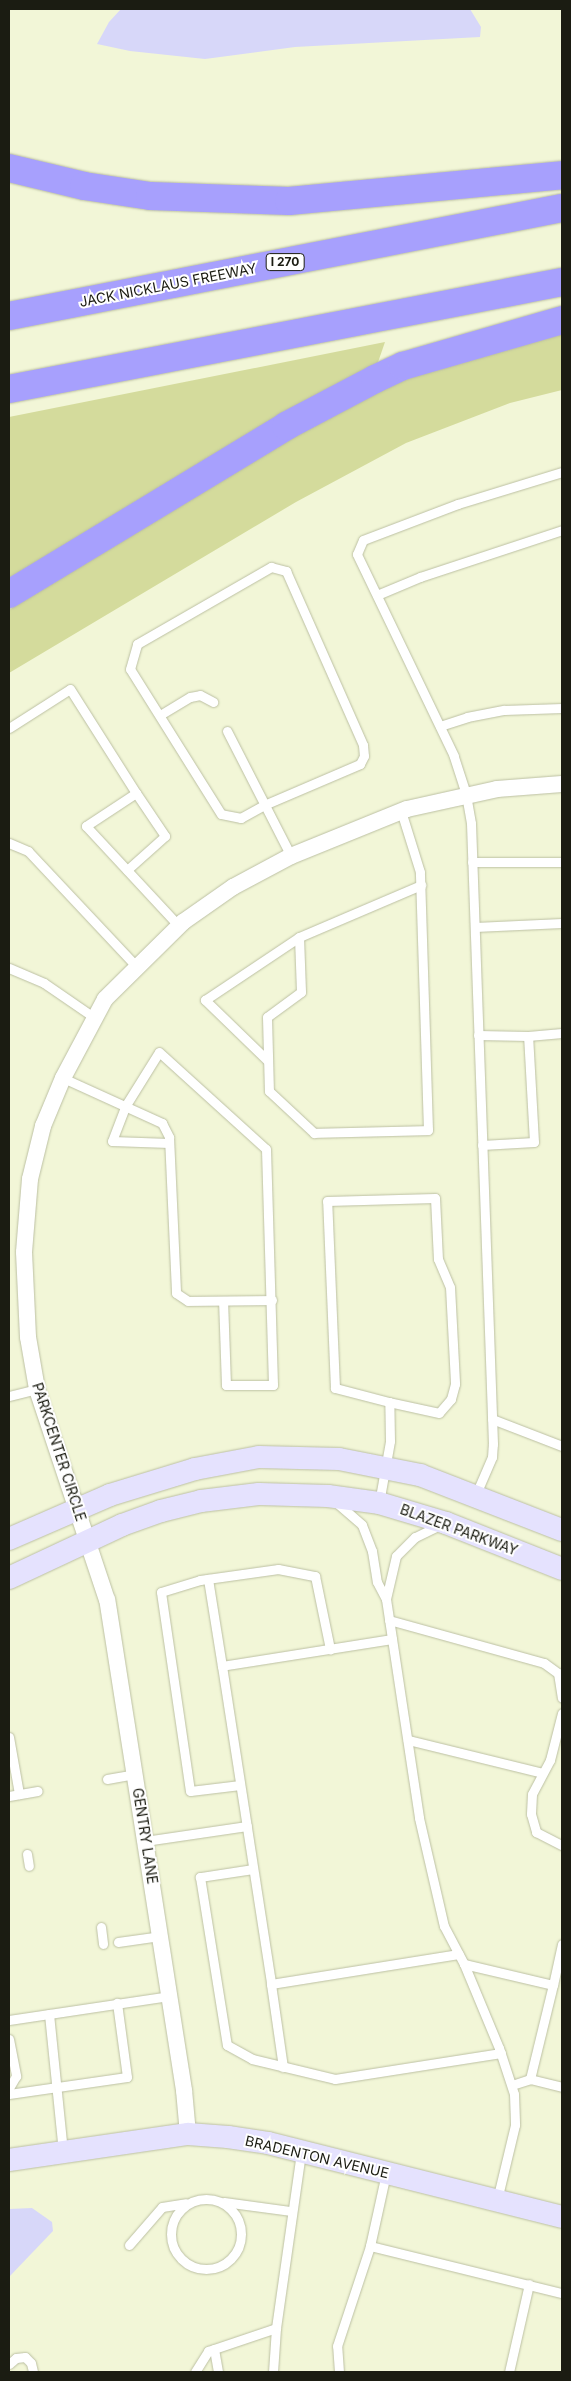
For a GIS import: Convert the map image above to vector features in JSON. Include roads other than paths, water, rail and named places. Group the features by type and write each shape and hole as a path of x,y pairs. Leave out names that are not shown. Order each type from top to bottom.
{"highway":[{"path":"9,168 84,186 150,196 289,201 562,175"},
{"name":"JACK NICKLAUS FREEWAY","path":"9,316 562,208"},
{"path":"9,389 562,282"},
{"path":"9,594 286,426 375,379 403,366 562,320"}],"street":[{"name":"PARKCENTER CIRCLE","path":"87,1540 37,1389 25,1300 25,1233 30,1179 43,1126 63,1078 105,999 178,926 233,887 291,856 401,811 466,794 562,784"},
{"path":"9,1538 129,1489 237,1460 284,1457 339,1459 388,1467 476,1494 562,1530"},
{"name":"BLAZER PARKWAY","path":"10,1579 87,1540 146,1517 201,1501 259,1494 328,1496 379,1503 446,1523 562,1569"},
{"name":"GENTRY LANE","path":"87,1540 107,1600 170,1996 188,2134"},
{"name":"BRADENTON AVENUE","path":"9,2160 188,2134 260,2142 301,2151 562,2217"}],"lane":[{"path":"476,1494 492,1457 492,1419 475,928 466,794 440,726 357,554 362,540 484,496 562,472"},
{"path":"376,595 420,577 562,530"},
{"path":"271,567 286,571 363,745 364,756 360,764 266,804 241,818 221,814 130,668 137,644 271,567"},
{"path":"9,728 70,689 136,793 166,836 127,870"},
{"path":"160,716 190,697 200,695 213,702"},
{"path":"440,726 467,717 504,710 562,708"},
{"path":"227,730 291,856"},
{"path":"136,793 86,826 178,926"},
{"path":"299,937 301,992 267,1018 269,1091 314,1133 428,1130 420,872 401,811"},
{"path":"9,843 28,851 137,967"},
{"path":"472,862 562,862"},
{"path":"268,1061 205,1000 299,937 421,885"},
{"path":"475,928 562,923"},
{"path":"9,968 44,983 95,1018"},
{"path":"478,1035 528,1036 562,1033"},
{"path":"482,1145 534,1142 528,1036"},
{"path":"169,1143 112,1141 126,1106 158,1052 266,1149 272,1300 273,1385 226,1385 223,1300"},
{"path":"63,1078 162,1123 169,1143 176,1293 188,1301 272,1300"},
{"path":"436,1198 438,1259 450,1286 455,1384 451,1400 439,1413 389,1402 335,1388 327,1201 436,1198"},
{"path":"9,1396 37,1389"},
{"path":"379,1503 388,1467 389,1402"},
{"path":"492,1419 562,1446"},
{"path":"328,1496 362,1524 372,1551 377,1582 386,1599"},
{"path":"446,1523 405,1545 391,1569 386,1599 419,1818 444,1926 464,1964 512,2085 515,2125 497,2200"},
{"path":"240,1785 190,1792 161,1592 208,1579 278,1569 316,1576 330,1649"},
{"path":"208,1579 283,2067"},
{"path":"389,1620 544,1663 558,1673 562,1698"},
{"path":"222,1666 392,1639"},
{"path":"562,1714 550,1760 532,1794 531,1814 536,1832 562,1845"},
{"path":"9,1737 20,1794"},
{"path":"408,1740 542,1774"},
{"path":"107,1779 135,1774"},
{"path":"9,1796 38,1791"},
{"path":"145,1842 247,1826"},
{"path":"27,1854 29,1866"},
{"path":"253,1869 200,1877 227,2045 252,2059 335,2079 501,2054"},
{"path":"101,1927 103,1944"},
{"path":"118,1942 160,1936"},
{"path":"530,2079 562,1944"},
{"path":"271,1984 459,1954"},
{"path":"464,1964 553,1985"},
{"path":"9,2020 170,1996"},
{"path":"9,2094 127,2077 117,2004"},
{"path":"49,2014 63,2152"},
{"path":"9,2039 16,2076 9,2088"},
{"path":"512,2085 530,2079 562,2087"},
{"path":"273,2372 276,2328 291,2211 301,2151"},
{"path":"339,2372 337,2346 370,2246 386,2172"},
{"path":"129,2245 162,2207 210,2199 291,2211"},
{"path":"189,2203 173,2219 170,2241 180,2260 203,2270 226,2264 240,2244 238,2219 221,2202"},
{"path":"370,2246 562,2293"},
{"path":"509,2372 529,2284"},
{"path":"195,2372 208,2351 276,2328"},
{"path":"214,2349 218,2372"},
{"path":"9,2364 16,2358 24,2358 31,2363 33,2372"}],"water":[{"path":"121,9 470,9 481,27 480,37 295,47 205,59 130,51 97,44 109,22"},
{"path":"32,2208 52,2222 53,2231 9,2277 9,2209"}]}
